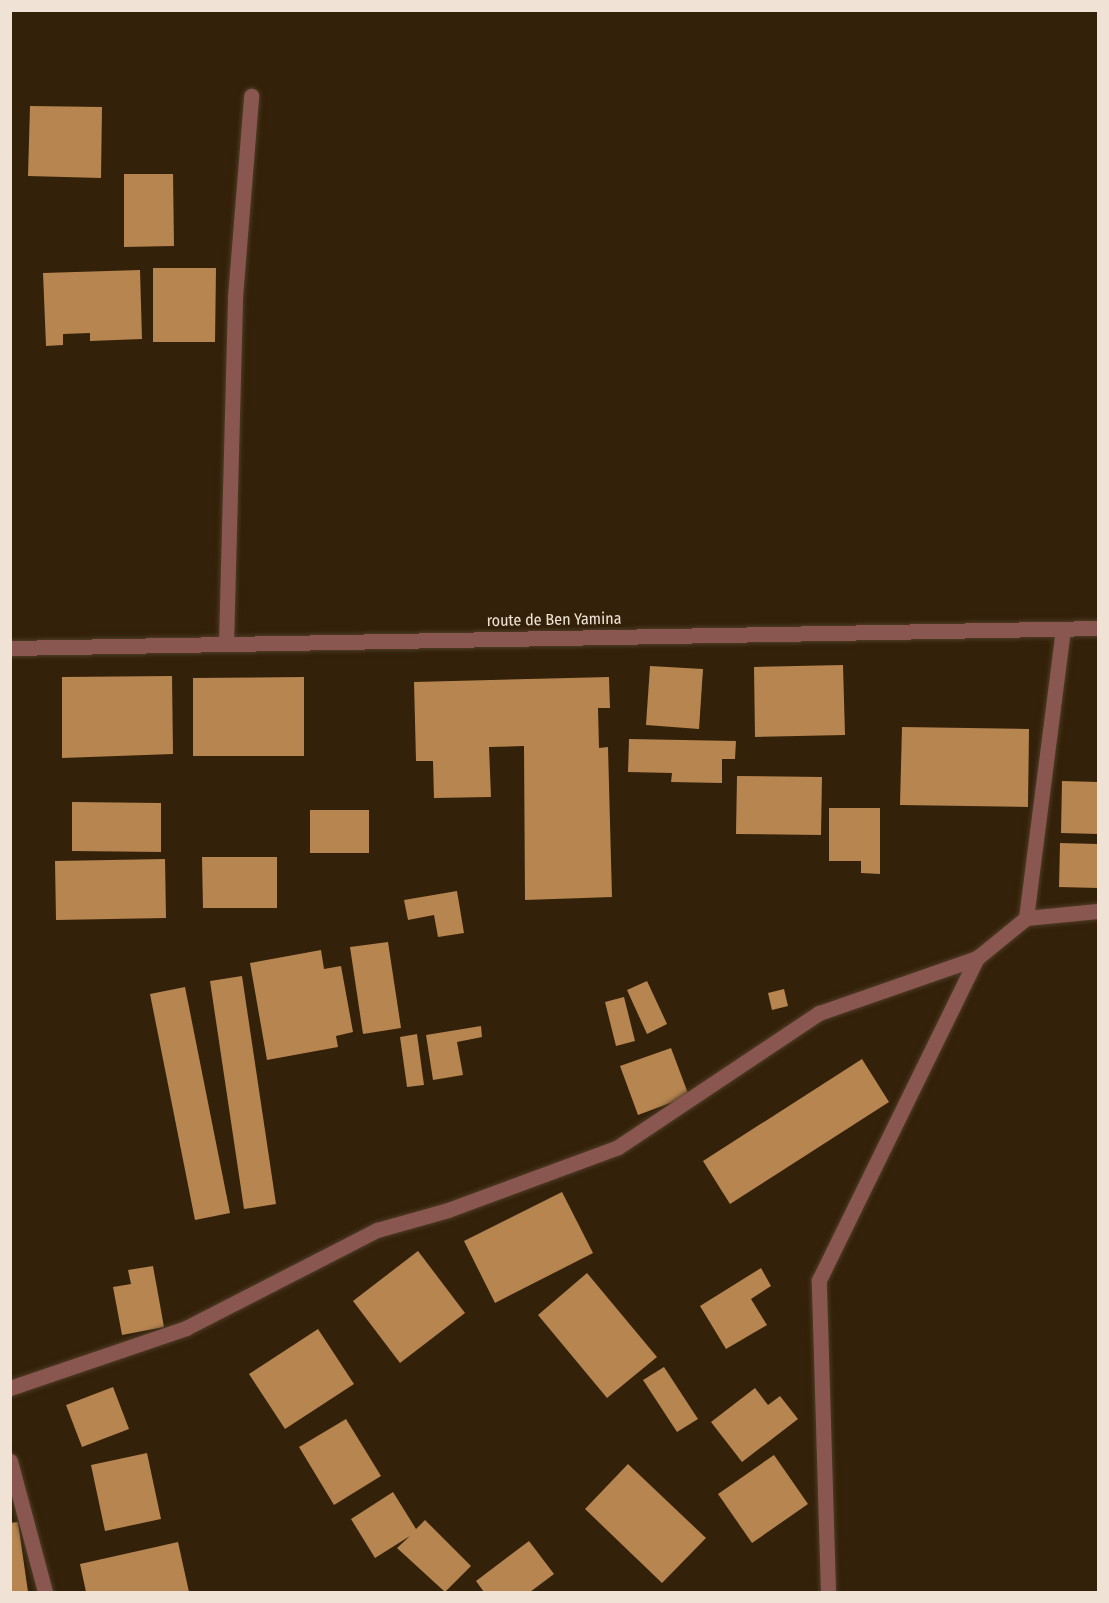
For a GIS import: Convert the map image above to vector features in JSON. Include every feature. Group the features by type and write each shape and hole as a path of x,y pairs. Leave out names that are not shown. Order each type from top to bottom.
{"street":[{"path":"226,644 235,297 251,96"},
{"name":"route de Ben Yamina","path":"10,648 1098,628"},
{"path":"1026,918 1063,629"},
{"path":"10,1388 186,1329 377,1230 448,1210 618,1147 819,1013 977,958 1026,918 1098,911"},
{"path":"828,1593 819,1280 977,958"},
{"path":"10,1461 45,1593"}],"building":[{"path":"30,106 102,107 101,178 28,176"},
{"path":"124,174 173,174 174,246 124,247"},
{"path":"153,268 216,268 215,342 153,342"},
{"path":"140,270 142,339 90,341 90,333 63,334 63,345 46,346 43,273"},
{"path":"843,665 845,735 755,737 754,667"},
{"path":"650,666 703,669 699,729 646,725"},
{"path":"172,676 173,754 62,758 62,677"},
{"path":"304,677 304,756 193,756 193,678"},
{"path":"609,677 610,708 598,708 599,748 608,747 612,897 525,900 524,746 489,747 491,797 434,798 433,761 416,761 414,682"},
{"path":"902,727 1029,729 1028,807 900,805"},
{"path":"629,739 736,741 735,759 722,759 722,783 671,782 672,773 628,772"},
{"path":"737,776 822,777 821,835 736,834"},
{"path":"1062,781 1098,782 1098,834 1061,833"},
{"path":"72,802 161,803 161,852 72,851"},
{"path":"829,808 880,808 880,874 861,873 861,861 829,861"},
{"path":"310,810 369,810 369,853 310,853"},
{"path":"1060,843 1098,844 1098,888 1059,887"},
{"path":"202,857 277,857 277,908 203,908"},
{"path":"165,859 166,918 56,920 55,861"},
{"path":"457,891 464,933 438,937 434,915 408,920 404,900"},
{"path":"388,942 401,1028 363,1034 350,947"},
{"path":"321,950 324,969 341,966 353,1032 336,1036 338,1047 267,1060 250,963"},
{"path":"242,976 276,1204 244,1209 210,981"},
{"path":"647,981 667,1024 647,1034 627,990"},
{"path":"185,987 230,1213 195,1220 150,994"},
{"path":"784,989 788,1006 772,1010 768,993"},
{"path":"624,997 635,1041 616,1046 605,1002"},
{"path":"481,1026 482,1037 457,1042 463,1075 433,1080 426,1035"},
{"path":"417,1034 424,1085 407,1087 400,1037"},
{"path":"671,1048 689,1096 638,1115 620,1066"},
{"path":"862,1059 889,1102 730,1204 703,1161"},
{"path":"562,1192 593,1253 495,1303 464,1241"},
{"path":"418,1251 465,1313 400,1363 353,1301"},
{"path":"153,1266 164,1327 122,1335 113,1287 131,1284 128,1270"},
{"path":"761,1268 771,1286 751,1299 767,1325 726,1349 700,1306"},
{"path":"587,1273 657,1357 607,1398 538,1315"},
{"path":"318,1329 354,1384 285,1429 249,1374"},
{"path":"664,1367 698,1419 677,1432 643,1380"},
{"path":"113,1387 129,1429 82,1447 66,1405"},
{"path":"755,1388 768,1405 780,1396 798,1419 742,1462 711,1422"},
{"path":"346,1419 381,1476 334,1505 299,1447"},
{"path":"147,1453 161,1519 105,1531 91,1465"},
{"path":"774,1455 808,1504 752,1543 718,1494"},
{"path":"628,1464 706,1538 662,1583 585,1509"},
{"path":"393,1492 416,1529 425,1520 471,1566 445,1592 397,1548 410,1536 375,1558 351,1519"},
{"path":"18,1522 28,1592 10,1592 10,1523"},
{"path":"529,1541 554,1574 530,1592 484,1592 476,1581"},
{"path":"178,1542 189,1592 86,1592 80,1564"}]}
